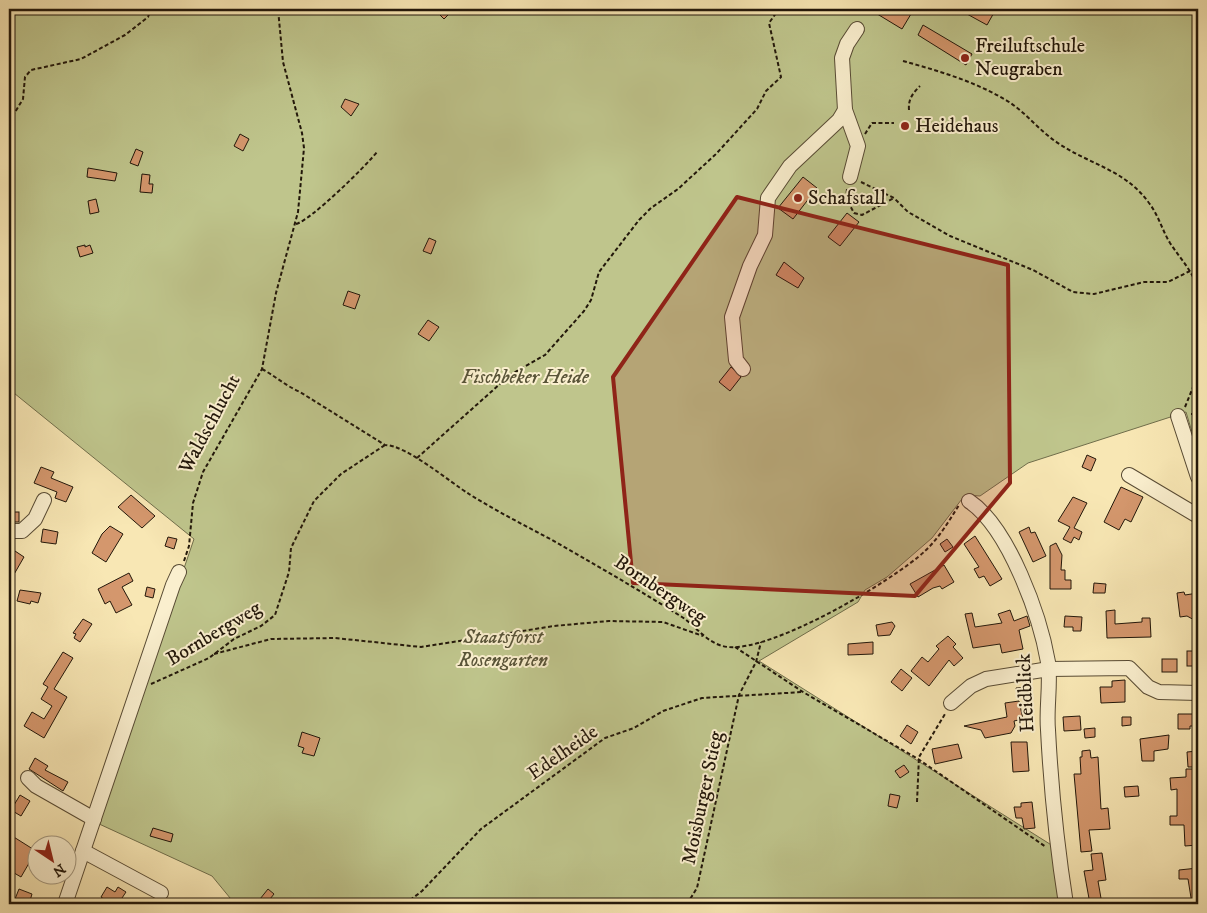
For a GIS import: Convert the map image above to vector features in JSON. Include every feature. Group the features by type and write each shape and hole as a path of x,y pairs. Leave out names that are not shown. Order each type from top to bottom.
{"street":[{"path":"850,177 858,146 845,110 842,58 847,44 857,30"},
{"path":"743,369 736,360 732,318 750,266 765,235 768,198 790,166 840,120 845,110"},
{"path":"1180,413 1198,477"},
{"path":"1129,475 1198,516"},
{"path":"9,532 22,531 35,519 44,500"},
{"name":"Heidblick","path":"969,501 997,531 1014,559 1038,621 1049,670 1048,728 1059,861 1066,904"},
{"path":"64,904 179,572"},
{"path":"951,703 962,692 978,682 1049,670 1129,668 1148,687 1159,692 1198,693"},
{"path":"28,778 36,786 94,819"},
{"path":"83,851 161,892"}],"path":[{"path":"9,122 24,99 25,77 30,70 81,59 125,35 148,16 151,9"},
{"name":"Waldschlucht","path":"179,572 187,553 193,503 204,472 262,368 276,293 296,224 304,148 302,133 283,62 278,9"},
{"path":"417,458 510,375 545,355 591,300 599,272 639,220 651,208 684,184 716,154 757,109 766,91 781,77 769,23 779,9"},
{"path":"903,61 950,75 1009,103 1056,142 1115,171 1131,182 1149,202 1161,220 1165,234 1195,277 1198,292"},
{"path":"909,110 908,103 910,98 920,86"},
{"path":"858,146 872,123 894,123"},
{"path":"296,224 341,188 377,152"},
{"path":"894,198 862,215 854,213 846,198 850,177 894,198 908,212 950,236 1033,270 1074,292 1094,294 1144,282 1168,282 1190,271"},
{"path":"1198,357 1198,367"},
{"name":"Bornbergweg","path":"262,368 282,379 289,388 300,392 385,446"},
{"path":"1180,413 1198,375"},
{"name":"Bornbergweg","path":"138,690 165,679 214,654 234,639 269,621 275,615 289,572 291,548 314,501 341,474 385,446 392,445 417,458 470,494 620,578 686,619 704,636 719,645 735,647 803,692 918,759 1045,846 1059,861"},
{"path":"735,647 761,642 791,632 888,580 926,550 941,532 961,502 969,501"},
{"path":"214,654 272,639 335,638 422,647 554,626 609,621 663,622 704,636"},
{"name":"Moisburger Stieg","path":"687,904 697,888 739,695 756,662 761,642"},
{"name":"Edelheide","path":"405,904 422,891 480,829 605,738 634,728 663,711 702,698 803,692"},
{"path":"916,802 918,759 951,703"}],"highlighted area":[{"path":"737,197 1008,265 1010,483 915,596 633,583 613,377"}],"green space":[{"name":"Staatsforst Rosengarten","path":"9,9 1198,9 1198,452 1186,412 1028,463 980,496 965,495 932,538 887,577 865,590 858,602 759,661 1053,846 1064,904 235,904 212,876 97,823 194,539 9,389"}],"building":[{"path":"434,9 454,9 444,19"},
{"path":"869,9 903,9 911,14 902,29"},
{"path":"970,9 996,9 987,25 967,14"},
{"path":"923,25 972,54 966,65 918,35"},
{"path":"345,99 359,104 351,116 341,107"},
{"path":"240,134 249,139 243,151 234,146"},
{"path":"136,149 143,152 138,166 130,163"},
{"path":"88,168 117,173 115,181 87,177"},
{"path":"142,174 150,175 149,184 153,184 152,193 140,192"},
{"name":"Schafstall","path":"803,177 817,188 793,219 778,208"},
{"path":"96,199 99,212 90,214 88,201"},
{"path":"847,213 859,222 840,246 828,237"},
{"path":"429,238 436,241 431,254 423,251"},
{"path":"85,245 85,247 90,245 93,253 80,257 77,247"},
{"path":"784,262 804,278 798,288 776,275"},
{"path":"348,291 360,295 355,309 343,305"},
{"path":"428,320 439,327 429,341 418,334"},
{"path":"731,367 741,377 730,391 719,382"},
{"path":"1087,455 1096,459 1091,471 1082,467"},
{"path":"41,467 54,472 51,478 73,487 66,502 55,498 57,492 34,483"},
{"path":"1121,487 1143,497 1131,522 1125,519 1119,530 1104,522"},
{"path":"131,495 155,516 142,528 118,507"},
{"path":"1073,497 1087,503 1074,528 1082,532 1079,540 1074,537 1071,543 1063,539 1070,527 1058,521"},
{"path":"9,512 19,512 19,522 9,522"},
{"path":"110,526 123,534 106,562 92,553 102,534"},
{"path":"1029,527 1031,533 1035,532 1046,556 1033,562 1019,532"},
{"path":"43,529 58,532 56,544 41,542"},
{"path":"975,536 1002,579 990,586 984,576 979,578 974,569 979,567 964,544"},
{"path":"168,537 177,539 174,549 165,546"},
{"path":"947,539 953,547 945,552 940,544"},
{"path":"1056,543 1062,555 1061,570 1065,570 1065,580 1071,580 1071,589 1050,589 1050,546"},
{"path":"12,549 24,557 9,583 9,554"},
{"path":"944,565 954,582 942,589 940,586 933,588 918,597 910,584"},
{"path":"129,573 133,581 122,587 132,605 116,613 110,601 105,604 98,589"},
{"path":"1094,583 1106,584 1105,593 1093,593"},
{"path":"147,587 155,589 153,598 145,596"},
{"path":"20,590 41,593 38,603 31,601 30,604 17,601"},
{"path":"1184,592 1185,595 1198,593 1198,604 1193,605 1196,621 1187,616 1180,617 1177,593"},
{"path":"1010,610 1014,621 1027,616 1030,626 1019,630 1023,649 1002,653 1000,644 973,648 965,614 972,613 975,627 1002,623 998,614"},
{"path":"1115,610 1115,624 1142,622 1142,618 1150,618 1151,637 1107,638 1106,611"},
{"path":"1065,616 1082,617 1081,631 1073,631 1073,627 1064,627"},
{"path":"83,619 92,624 80,642 74,638 76,634 73,633"},
{"path":"892,622 895,626 890,635 878,636 876,625"},
{"path":"948,636 956,644 953,647 963,658 954,666 949,660 929,686 911,671 922,657 928,662 939,649 936,646"},
{"path":"873,642 873,654 848,655 848,644"},
{"path":"1187,651 1198,651 1198,666 1187,666"},
{"path":"63,652 73,658 54,689 67,697 44,738 24,726 32,712 44,719 52,706 41,699 48,687 43,684"},
{"path":"1162,659 1177,659 1177,672 1162,672"},
{"path":"901,669 912,678 902,691 891,682"},
{"path":"1125,680 1125,702 1101,703 1100,687 1112,687 1112,681"},
{"path":"1025,687 1027,695 1018,697 1016,688"},
{"path":"1019,701 1023,719 1014,721 1015,726 1011,733 985,738 981,730 964,726 1007,717 1005,703"},
{"path":"1178,714 1198,714 1198,726 1190,726 1190,729 1178,729"},
{"path":"1080,716 1081,730 1064,731 1063,717"},
{"path":"1122,717 1131,717 1131,725 1122,726"},
{"path":"907,725 918,732 911,744 900,736"},
{"path":"1095,728 1095,737 1085,738 1084,729"},
{"path":"302,732 320,738 314,756 302,753 304,748 298,746"},
{"path":"1169,735 1168,749 1154,751 1154,761 1142,761 1140,739"},
{"path":"1011,742 1027,742 1029,771 1013,772"},
{"path":"958,744 962,758 935,764 932,749"},
{"path":"1090,750 1091,758 1098,757 1101,809 1108,808 1110,829 1089,830 1092,851 1081,852 1074,774 1081,774 1080,757 1082,757 1082,751"},
{"path":"1198,751 1198,767 1188,767 1187,752"},
{"path":"35,758 48,766 45,770 68,782 63,791 29,769"},
{"path":"904,765 909,772 900,778 895,771"},
{"path":"1186,769 1195,769 1198,803 1198,845 1185,846 1184,825 1170,825 1170,816 1177,816 1177,789 1171,790 1170,778 1186,777"},
{"path":"1138,786 1139,796 1125,797 1124,787"},
{"path":"890,794 900,796 897,808 888,806"},
{"path":"20,795 30,801 21,816 11,810"},
{"path":"1032,802 1035,828 1024,829 1022,818 1016,818 1014,807 1021,807 1021,803"},
{"path":"153,828 173,834 171,842 150,836"},
{"path":"9,834 28,846 28,865 21,877 9,870"},
{"path":"1102,853 1106,880 1098,881 1102,904 1090,904 1084,871 1093,870 1091,854"},
{"path":"1198,868 1198,904 1192,904 1188,879 1179,879 1179,870"},
{"path":"107,887 115,892 118,887 126,892 118,904 111,904 101,897"},
{"path":"19,889 32,894 29,904 13,904"},
{"path":"268,889 274,894 266,904 256,904"}],"place":[{"name":"Freiluftschule Neugraben","path":"965,58"},
{"name":"Heidehaus","path":"905,126"},
{"name":"Schafstall","path":"798,198"}],"park label":[{"name":"Fischbeker Heide","path":"525,377"}]}
